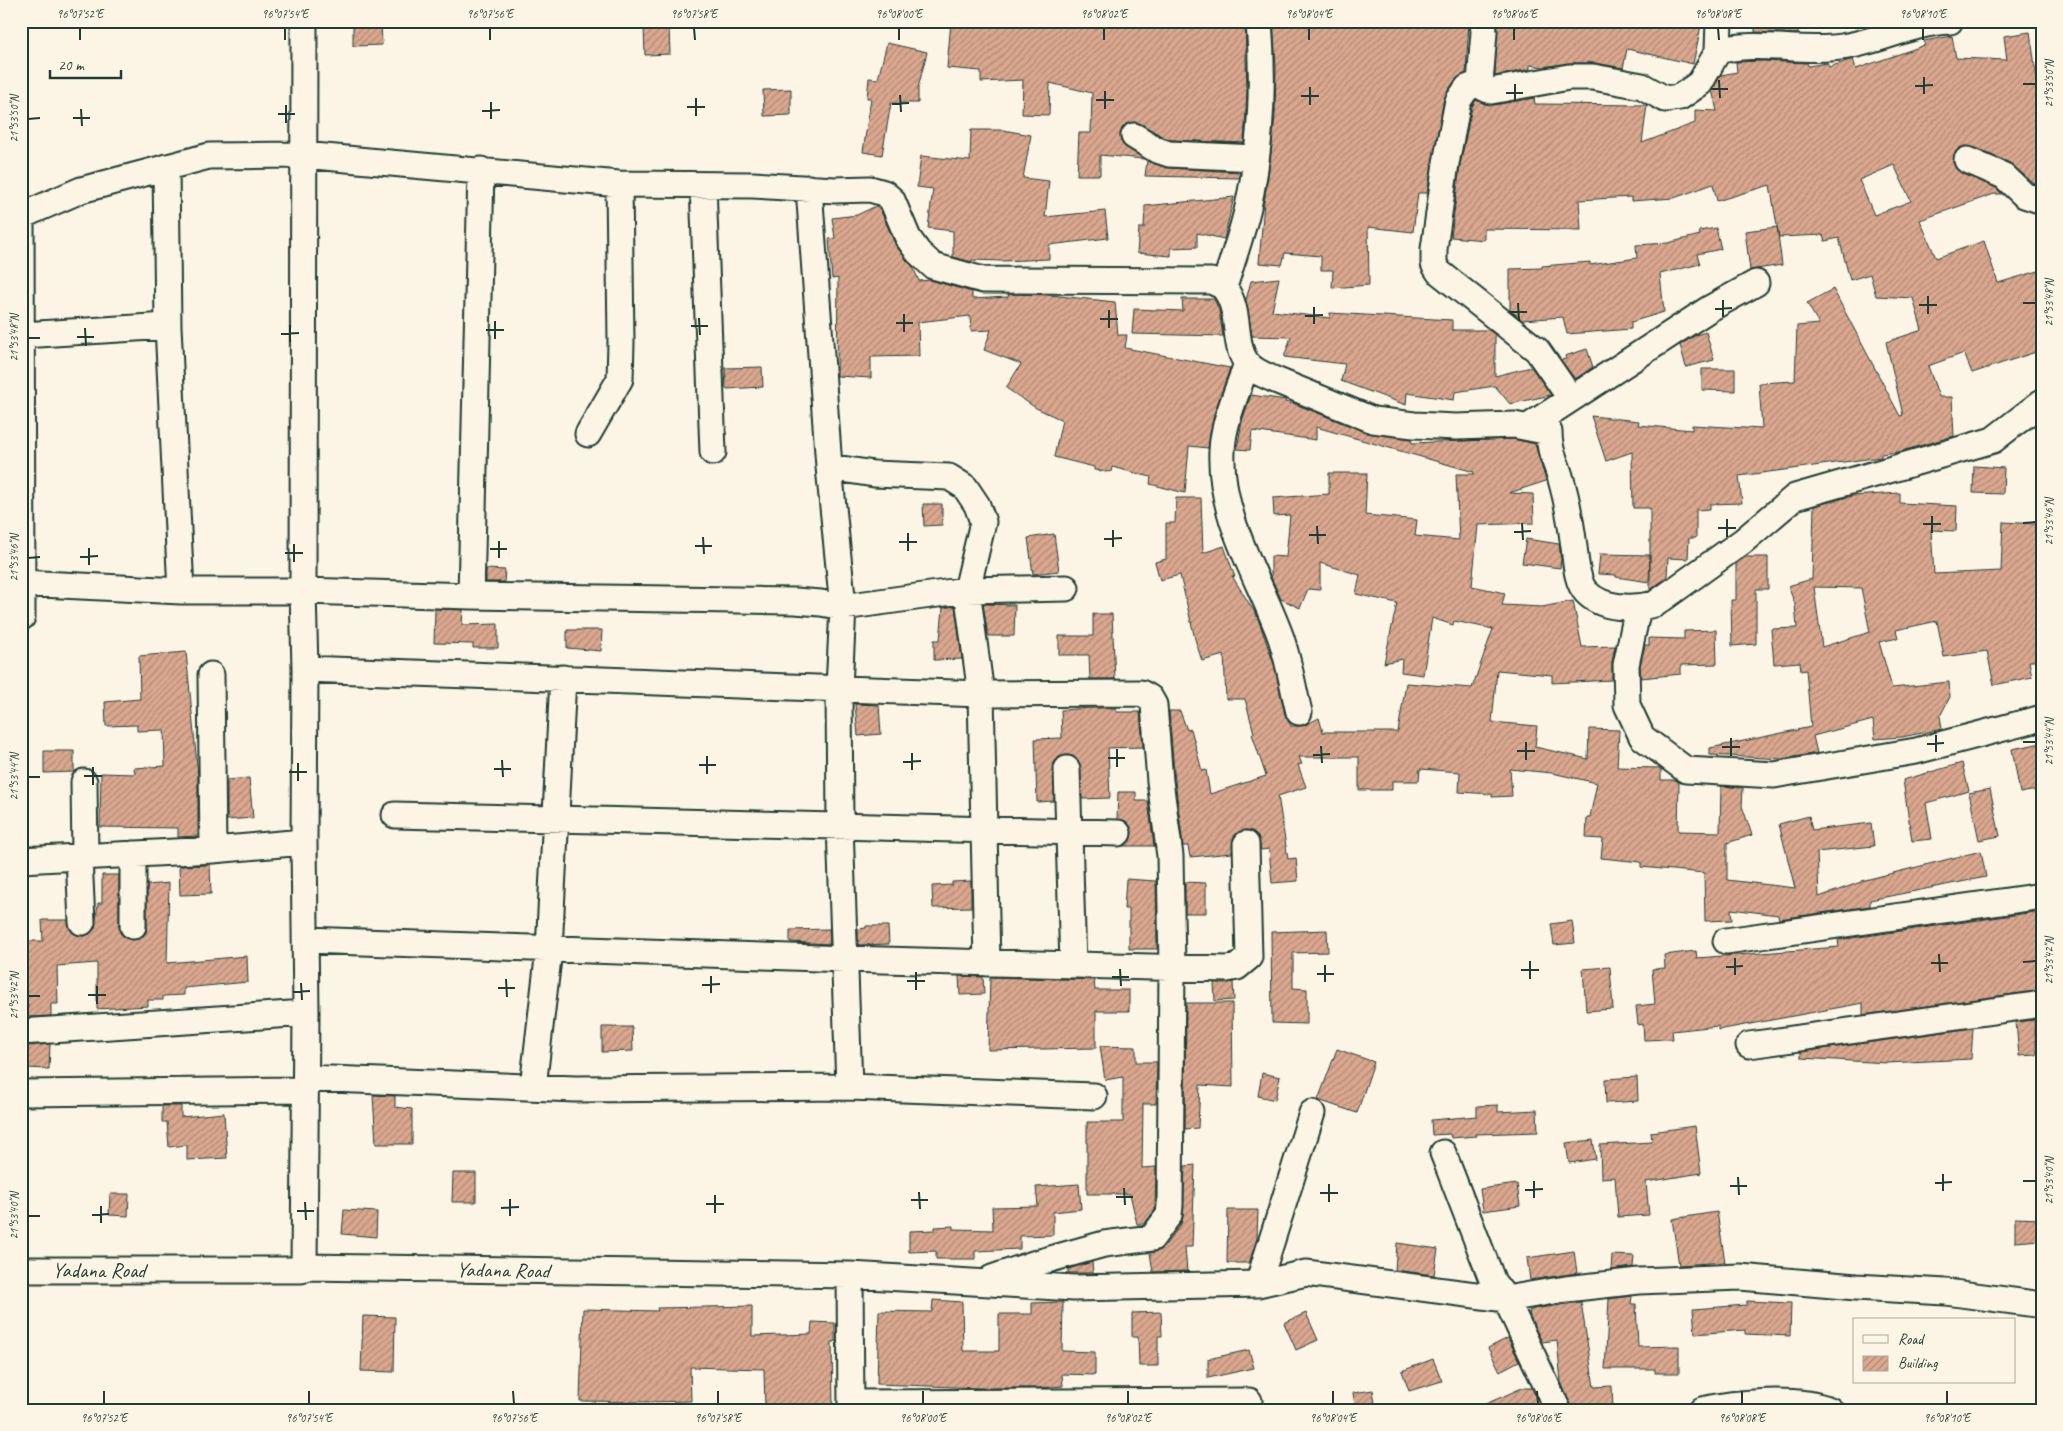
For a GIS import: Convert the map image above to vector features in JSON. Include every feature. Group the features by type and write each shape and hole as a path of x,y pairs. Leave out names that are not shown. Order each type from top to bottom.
{"street":[{"path":"304,21 303,591 306,940 304,1267"},
{"path":"1259,21 1262,60 1256,158 1248,208 1224,287 1236,315 1240,352 1247,363 1257,372 1373,420 1414,425 1456,427 1514,425 1549,432 1549,447 1560,476 1570,515 1580,581 1586,592 1599,600 1616,606 1638,608 1655,604 1743,541 1795,497 1993,440 2042,402"},
{"path":"1483,21 1484,32 1480,83 1484,88 1491,91 1569,77 1593,77 1642,86 1665,99 1680,97 1700,83 1718,51 1719,21"},
{"path":"1718,51 1732,47 1841,48 1928,22 1950,21"},
{"path":"1480,83 1467,88 1458,101 1446,163 1434,249 1434,264 1439,272 1537,350 1570,400"},
{"path":"1134,136 1157,150 1169,154 1256,158"},
{"path":"22,616 21,216 81,190 209,156 303,155 619,184 753,185 835,190 870,189 884,193 892,200 908,238 918,252 934,266 955,272 984,280 1210,281 1224,287"},
{"path":"1967,160 2004,176 2024,195 2042,201"},
{"path":"166,167 168,326 181,591"},
{"path":"471,596 481,170"},
{"path":"588,434 620,379 619,184"},
{"path":"703,185 713,452"},
{"path":"809,188 829,467 843,607 839,688 840,825 849,1087"},
{"path":"1528,428 1709,309 1756,283"},
{"path":"22,335 168,326"},
{"path":"1247,363 1226,428 1222,451 1224,485 1234,526 1281,639 1299,712"},
{"path":"829,467 874,474 949,478 965,487 978,505 982,522 967,590 981,694 987,963"},
{"path":"22,583 181,591 303,591 471,596 795,601 821,602 843,607 967,590 1066,588"},
{"path":"1638,608 1626,665 1628,705 1642,737 1686,770 1774,775 1916,750 2042,718"},
{"path":"305,669 981,694 1142,693 1150,698 1154,705 1160,781 1170,856 1172,967 1171,1178 1169,1216 1152,1238 1104,1244 996,1275 988,1283"},
{"path":"211,675 213,850"},
{"path":"534,1087 549,950 563,678"},
{"path":"1067,769 1073,965"},
{"path":"82,922 84,782"},
{"path":"395,815 1118,833"},
{"path":"21,860 213,850 304,842"},
{"path":"306,940 549,950 1227,969 1236,967 1249,957 1246,844"},
{"path":"132,926 133,854"},
{"path":"1726,941 2042,896"},
{"path":"1749,1044 2042,1004"},
{"path":"21,1032 306,1013"},
{"path":"21,1093 306,1084 575,1089 849,1087 1094,1096"},
{"path":"1258,1284 1312,1113"},
{"path":"1442,1153 1494,1282 1506,1299 1558,1410"},
{"name":"Yadana Road","path":"21,1270 302,1270 304,1267 850,1275 1074,1288 1258,1284 1306,1273 1506,1299 1566,1289 1639,1282 1740,1277 1856,1287 1946,1292 2042,1305"},
{"path":"850,1275 851,1407 1249,1401"},
{"path":"1702,1410 1722,1405 1796,1404 1824,1407 1830,1410"}],"building":[{"path":"951,21 1245,21 1247,91 1244,143 1172,140 1134,122 1122,128 1121,142 1144,159 1100,155 1100,175 1077,175 1079,133 1091,133 1092,93 1050,83 1049,115 1022,114 1023,80 981,82 981,71 947,68"},
{"path":"1273,21 1469,21 1466,73 1455,80 1444,98 1427,193 1418,193 1413,232 1368,227 1369,285 1332,288 1333,270 1321,270 1321,256 1285,253 1282,265 1259,263 1264,202 1275,116 1276,67"},
{"path":"1497,21 1702,21 1693,64 1627,49 1623,68 1595,63 1569,63 1543,67 1530,65 1530,69 1495,76"},
{"path":"1755,21 1798,21 1798,34 1755,32"},
{"path":"353,22 381,22 382,45 353,46"},
{"path":"644,27 669,27 670,54 645,55"},
{"path":"2030,32 2042,113 2037,114 2042,152 2042,186 2032,182 2010,163 1973,147 1965,146 1958,149 1954,155 1953,162 1956,169 1996,188 2002,194 1994,194 1920,220 1936,258 1984,241 1998,283 2042,270 2042,350 1972,373 1964,353 1928,366 1939,397 1952,397 1954,436 1898,452 1881,454 1881,457 1739,476 1742,503 1710,504 1710,509 1696,510 1696,538 1689,538 1688,559 1668,558 1667,577 1650,590 1650,508 1633,508 1632,452 1606,461 1591,416 1639,421 1638,425 1692,430 1692,425 1762,429 1759,383 1795,381 1797,326 1819,324 1807,303 1833,289 1900,416 1903,415 1886,342 1922,330 1913,298 1876,296 1870,274 1850,280 1839,238 1825,241 1823,235 1779,237 1770,185 1717,201 1713,184 1674,198 1631,201 1631,197 1579,200 1581,230 1484,229 1484,240 1451,237 1460,165 1472,107 1476,100 1494,105 1534,98 1535,104 1647,105 1642,143 1695,123 1695,110 1717,111 1712,90 1721,75 1737,72 1736,62 1807,63 1808,66 1827,63 1829,67 1853,59 1856,69 1925,45 1924,41 1952,36 1956,58 2007,60 2004,36","holes":["1894,165 1911,201 1874,215 1859,180"]},
{"path":"887,43 927,52 918,88 918,103 891,103 882,155 863,152 871,98 867,98 869,78 878,79"},
{"path":"791,89 791,115 764,116 763,90"},
{"path":"971,130 1003,130 1031,135 1023,178 1049,181 1045,217 1105,211 1108,238 1049,245 1049,259 972,260 972,262 953,257 953,231 928,228 933,189 917,187 921,156 970,161"},
{"path":"1147,161 1168,168 1240,172 1238,178 1145,176"},
{"path":"1234,197 1224,239 1197,233 1197,247 1171,248 1171,256 1137,253 1139,228 1144,228 1145,206"},
{"path":"876,206 880,209 896,246 913,267 919,281 930,280 972,292 972,299 1008,297 1009,294 1050,295 1115,302 1118,335 1127,335 1125,348 1230,368 1214,414 1208,448 1189,446 1185,493 1150,484 1151,477 1112,467 1111,472 1094,470 1094,467 1054,457 1062,420 1036,408 1006,388 1021,364 984,350 991,330 971,331 970,316 918,322 919,356 871,357 871,378 837,376 838,278 832,279 829,239 835,238 832,218 857,215"},
{"path":"1777,227 1782,265 1750,270 1745,231"},
{"path":"1716,228 1721,249 1697,254 1700,264 1660,274 1664,312 1631,322 1631,329 1567,334 1563,317 1522,320 1510,310 1510,269 1542,268 1542,266 1590,262 1590,265 1637,258 1636,245 1668,243 1700,235 1699,231"},
{"path":"1279,278 1272,311 1330,318 1330,313 1452,320 1452,330 1489,330 1495,335 1495,376 1531,367 1551,395 1510,404 1495,386 1455,392 1454,400 1407,393 1406,405 1341,381 1345,364 1284,357 1291,337 1252,336 1246,300 1251,281"},
{"path":"1182,299 1214,299 1219,310 1223,336 1132,334 1134,309 1183,311"},
{"path":"1706,332 1714,360 1686,367 1680,345 1696,335"},
{"path":"1587,349 1593,367 1575,379 1561,360 1566,359 1565,356"},
{"path":"762,367 763,387 726,389 725,368"},
{"path":"1702,369 1735,369 1735,391 1702,390"},
{"path":"1251,395 1286,400 1285,402 1295,404 1368,433 1411,439 1412,443 1513,439 1535,444 1546,481 1509,493 1533,494 1534,523 1478,525 1472,586 1505,593 1502,605 1542,607 1573,601 1582,647 1615,646 1612,662 1612,680 1552,683 1552,675 1497,670 1492,722 1537,726 1535,747 1588,759 1589,729 1619,730 1617,767 1659,768 1661,769 1661,780 1675,780 1679,782 1678,831 1720,832 1721,786 1743,788 1742,806 1752,835 1727,843 1727,880 1795,888 1779,824 1809,816 1812,830 1871,823 1874,846 1817,852 1819,897 1861,881 1981,851 1986,877 1870,900 1870,906 1779,919 1778,915 1731,909 1732,920 1705,921 1704,873 1641,867 1641,862 1601,858 1603,839 1586,838 1587,817 1590,817 1597,783 1552,773 1510,769 1512,796 1492,797 1492,794 1459,792 1460,772 1420,769 1419,781 1392,781 1392,790 1359,790 1359,757 1299,757 1302,764 1298,765 1306,787 1278,796 1288,859 1296,858 1298,881 1272,883 1269,849 1261,850 1258,836 1252,831 1239,832 1234,837 1232,853 1190,857 1188,846 1183,846 1169,711 1180,711 1187,730 1191,729 1202,771 1206,770 1210,794 1266,776 1252,734 1254,733 1245,699 1226,699 1224,655 1202,661 1180,575 1160,580 1155,562 1166,559 1166,523 1175,523 1176,498 1201,498 1203,553 1224,546 1235,577 1232,576 1257,616 1274,664 1285,715 1291,726 1303,726 1319,718 1323,732 1398,732 1406,683 1472,688 1493,629 1454,621 1453,625 1432,618 1423,675 1401,672 1402,659 1384,663 1397,603 1356,594 1360,575 1320,563 1320,590 1308,589 1300,608 1281,599 1271,577 1271,556 1286,557 1290,515 1274,516 1273,498 1329,494 1329,473 1367,473 1365,515 1417,520 1415,536 1459,540 1456,474 1474,474 1474,472 1316,427 1316,440 1252,431 1250,450 1237,449 1242,421"},
{"path":"1974,466 2004,468 2003,494 1973,493"},
{"path":"1900,493 1900,503 1957,506 1956,531 1931,530 1934,574 2001,571 2003,522 2036,524 2035,532 2042,532 2042,661 2029,661 2032,677 1994,685 1987,651 1944,657 1937,621 1896,630 1898,638 1879,642 1892,688 1949,682 1950,697 1940,716 1942,729 1902,737 1875,739 1873,720 1813,736 1817,753 1782,759 1710,755 1710,748 1811,727 1806,670 1801,671 1800,662 1774,664 1771,629 1797,628 1795,604 1788,586 1812,579 1814,506 1852,496","holes":["1814,587 1861,588 1870,632 1822,647"]},
{"path":"923,504 942,504 942,525 924,526"},
{"path":"1054,534 1059,571 1033,574 1028,538"},
{"path":"1526,539 1559,544 1560,568 1522,563"},
{"path":"1600,554 1650,555 1649,582 1616,577 1616,575 1598,574"},
{"path":"1745,557 1768,557 1768,589 1756,589 1756,644 1732,646 1731,600 1736,600 1736,563"},
{"path":"486,569 505,570 504,582 486,582"},
{"path":"983,604 1015,605 1014,636 988,636"},
{"path":"955,606 962,659 934,660 934,640 940,640 943,608"},
{"path":"435,609 463,610 462,625 498,624 498,648 473,648 473,644 434,643"},
{"path":"1093,614 1112,614 1115,679 1090,679 1089,655 1059,655 1059,636 1093,636"},
{"path":"567,630 602,630 601,651 567,648"},
{"path":"1716,630 1717,664 1681,665 1681,674 1641,678 1640,666 1645,645 1649,645 1649,638 1684,639 1684,631"},
{"path":"186,652 198,775 198,836 178,837 178,828 100,827 101,773 135,774 134,768 165,766 164,730 137,731 137,725 106,726 105,702 140,699 139,656"},
{"path":"855,704 879,705 881,734 858,736"},
{"path":"1116,708 1116,712 1140,712 1143,747 1108,748 1110,798 1082,799 1079,762 1073,756 1066,755 1059,757 1054,763 1054,801 1037,802 1035,739 1062,738 1061,710"},
{"path":"2042,743 2042,789 2020,793 2012,749"},
{"path":"44,751 74,751 74,772 44,773"},
{"path":"1962,763 1969,791 1926,803 1932,839 1912,841 1903,780"},
{"path":"249,778 253,818 227,820 227,780"},
{"path":"1990,789 2000,836 1979,840 1969,793"},
{"path":"1118,792 1136,792 1136,801 1148,801 1154,846 1122,846 1130,841 1132,833 1126,821 1117,819"},
{"path":"210,865 211,894 180,895 179,866"},
{"path":"102,875 119,875 119,926 120,933 125,938 133,940 141,938 146,933 147,885 169,883 167,963 247,956 248,982 184,988 184,995 163,996 163,1000 148,1000 148,1006 97,1009 97,963 57,966 58,1004 51,1004 51,1016 27,1017 28,1005 21,1006 21,941 43,941 42,920 68,920 70,929 75,934 83,936 90,934 95,928 98,903 102,903"},
{"path":"1126,879 1156,881 1157,949 1129,949 1129,909 1124,909"},
{"path":"971,881 971,907 933,908 932,886 952,885 952,882"},
{"path":"1185,882 1206,883 1206,913 1185,913"},
{"path":"2042,911 2042,990 1863,1015 1863,1003 1718,1030 1718,1026 1672,1031 1673,1039 1644,1040 1643,1024 1638,1025 1636,1006 1655,1004 1652,969 1665,968 1664,955 1696,951 1697,958 1839,947 1838,940"},
{"path":"1572,921 1575,943 1554,945 1551,924"},
{"path":"866,926 888,926 889,944 858,945 858,929 866,928"},
{"path":"829,929 830,944 790,942 790,930"},
{"path":"1327,930 1328,952 1293,953 1293,988 1307,989 1307,1024 1272,1023 1271,932"},
{"path":"1610,967 1613,1009 1586,1011 1583,969"},
{"path":"959,976 983,977 984,994 960,995"},
{"path":"990,977 1094,980 1095,990 1129,990 1129,1011 1096,1011 1096,1048 988,1050"},
{"path":"1233,982 1234,1000 1215,1001 1214,983"},
{"path":"1186,1003 1232,1003 1233,1087 1200,1085 1198,1128 1185,1129"},
{"path":"2034,1020 2037,1055 2019,1056 2016,1022"},
{"path":"602,1027 632,1027 633,1051 602,1052"},
{"path":"1973,1028 1971,1059 1887,1063 1801,1058 1801,1052"},
{"path":"50,1044 49,1069 26,1068 27,1046"},
{"path":"1100,1046 1136,1047 1136,1062 1157,1062 1156,1104 1143,1104 1142,1168 1156,1167 1155,1210 1144,1224 1137,1224 1130,1194 1087,1194 1087,1122 1123,1122 1123,1077 1105,1080"},
{"path":"1337,1049 1374,1062 1357,1113 1318,1100"},
{"path":"1262,1073 1280,1077 1275,1100 1258,1096"},
{"path":"1637,1077 1638,1101 1606,1103 1605,1079"},
{"path":"373,1095 395,1096 395,1107 412,1109 412,1144 376,1144"},
{"path":"1498,1105 1498,1112 1537,1110 1538,1132 1476,1134 1477,1136 1451,1138 1450,1134 1432,1135 1431,1120 1477,1116 1477,1106"},
{"path":"162,1106 181,1106 181,1117 224,1113 227,1158 187,1160 187,1145 169,1147 167,1122 162,1122"},
{"path":"1695,1126 1701,1173 1646,1182 1649,1215 1618,1217 1615,1177 1601,1178 1600,1145 1652,1142 1651,1132"},
{"path":"1593,1140 1596,1159 1569,1163 1566,1143"},
{"path":"1195,1165 1192,1247 1185,1247 1187,1271 1153,1272 1150,1253 1159,1251 1164,1247 1181,1224 1183,1217 1185,1166"},
{"path":"453,1173 476,1173 476,1202 452,1202"},
{"path":"1079,1184 1081,1209 1053,1212 1053,1235 1020,1236 1020,1249 975,1251 975,1259 936,1259 936,1251 909,1252 909,1231 935,1230 935,1227 953,1226 953,1229 993,1230 992,1207 1038,1206 1036,1187"},
{"path":"1517,1184 1520,1206 1483,1211 1480,1189"},
{"path":"110,1194 129,1194 128,1216 109,1215"},
{"path":"344,1210 377,1212 376,1237 342,1234"},
{"path":"1228,1210 1258,1210 1257,1238 1249,1263 1227,1263"},
{"path":"1717,1212 1725,1262 1679,1265 1672,1219"},
{"path":"2015,1218 2042,1219 2042,1240 2015,1242"},
{"path":"1397,1243 1438,1249 1434,1275 1395,1270"},
{"path":"1574,1251 1577,1273 1530,1280 1527,1258"},
{"path":"1612,1255 1634,1256 1633,1267 1611,1270"},
{"path":"1092,1262 1093,1273 1068,1273 1068,1269"},
{"path":"1632,1296 1631,1304 1636,1304 1638,1347 1679,1346 1679,1373 1655,1373 1655,1369 1605,1369 1609,1299"},
{"path":"933,1300 962,1302 963,1351 999,1351 999,1314 1032,1314 1032,1303 1063,1302 1062,1351 1095,1352 1095,1375 1062,1374 1063,1386 1039,1388 877,1384 879,1311 932,1312"},
{"path":"1747,1301 1791,1303 1790,1336 1745,1334 1745,1330 1695,1334 1693,1309 1746,1305"},
{"path":"1581,1302 1594,1387 1612,1386 1613,1410 1572,1410 1561,1382 1557,1340 1542,1342 1530,1317 1529,1311 1534,1309"},
{"path":"752,1306 752,1336 811,1334 812,1322 835,1323 835,1342 832,1342 833,1409 813,1409 813,1407 765,1408 764,1369 690,1367 691,1401 580,1401 583,1309 658,1311 657,1308"},
{"path":"1161,1312 1162,1336 1158,1336 1158,1366 1139,1366 1138,1337 1132,1337 1132,1313"},
{"path":"1306,1313 1318,1340 1296,1350 1284,1323"},
{"path":"363,1316 395,1317 394,1372 361,1371"},
{"path":"1508,1338 1519,1361 1500,1371 1488,1348"},
{"path":"1249,1350 1254,1368 1208,1378 1208,1359"},
{"path":"1433,1359 1442,1381 1409,1391 1402,1371"},
{"path":"1522,1388 1532,1388 1542,1410 1472,1410"},
{"path":"1373,1390 1376,1410 1356,1410 1353,1393"}]}
